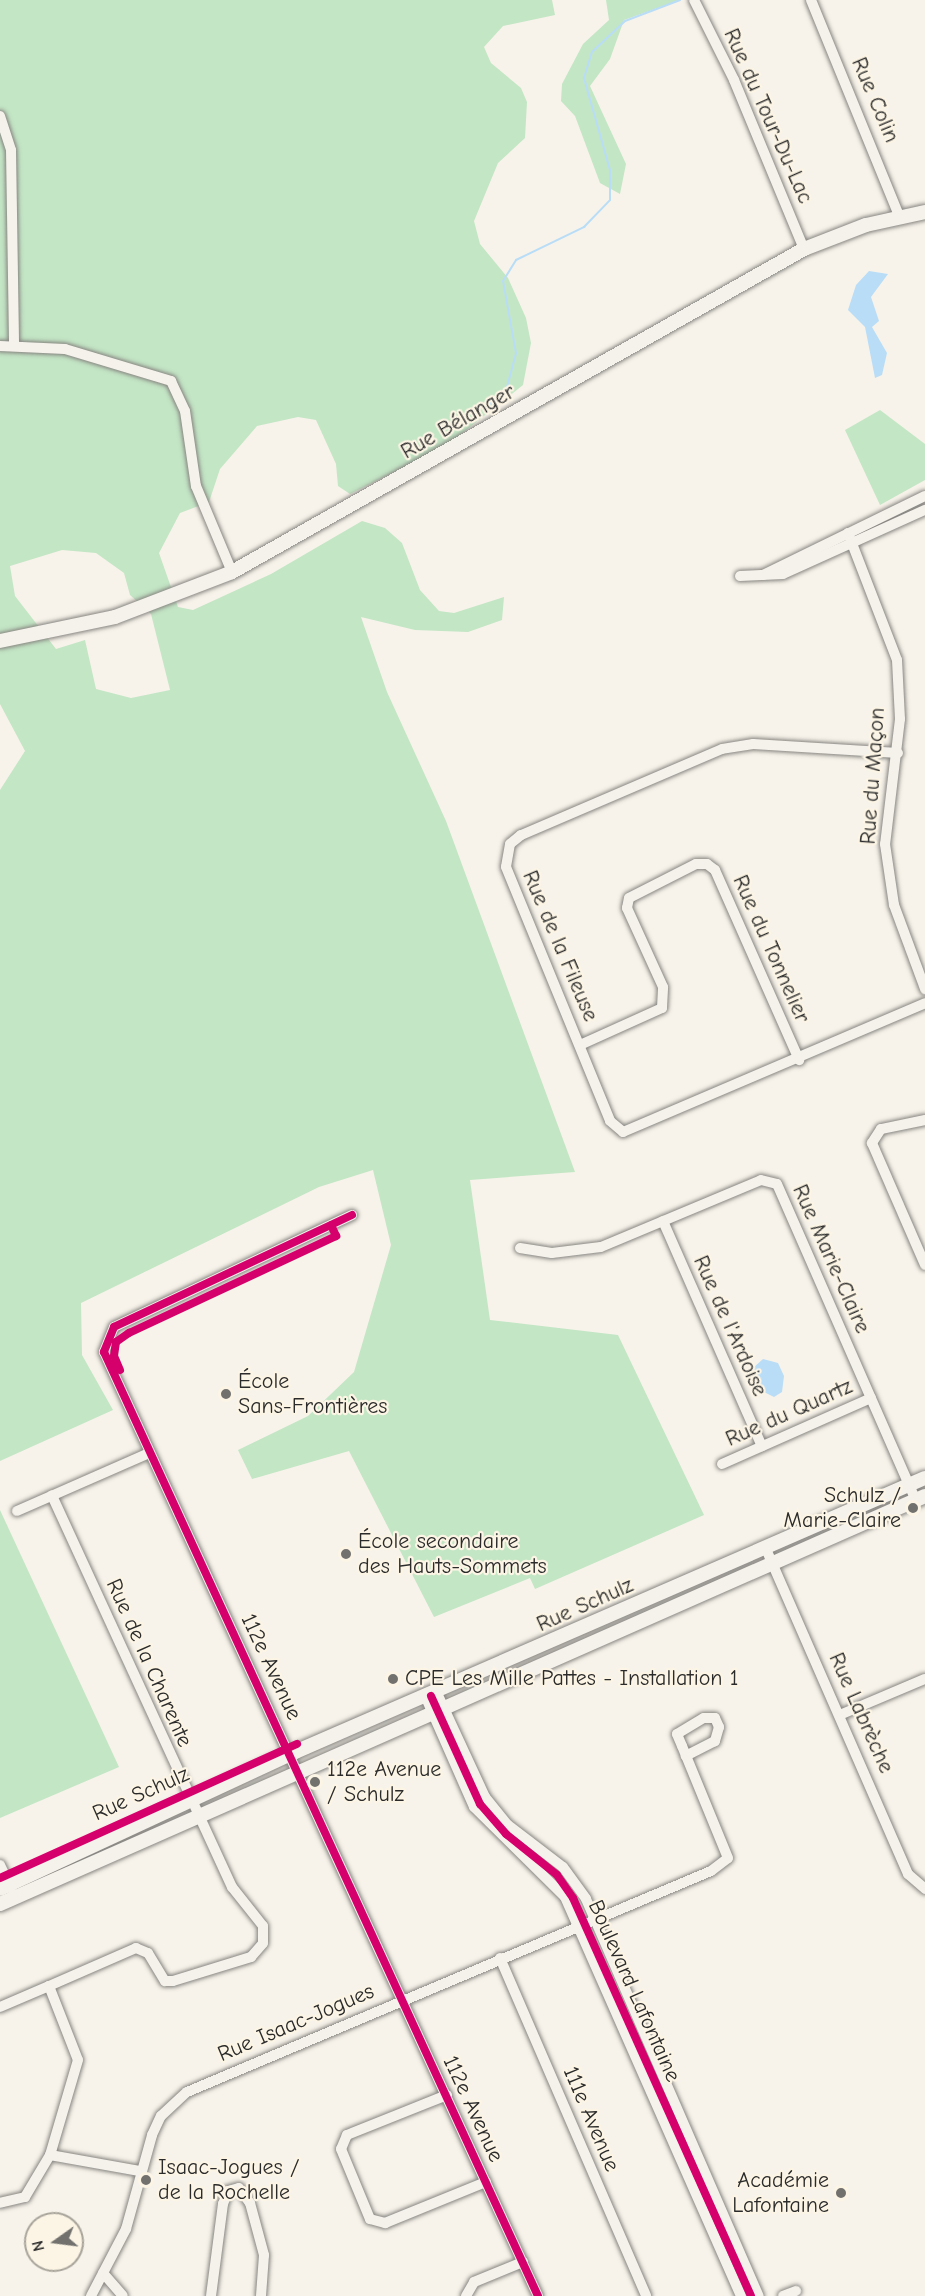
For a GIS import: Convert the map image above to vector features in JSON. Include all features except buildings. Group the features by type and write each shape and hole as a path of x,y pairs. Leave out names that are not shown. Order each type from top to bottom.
{"street":[{"name":"Rue du Tour-Du-Lac","path":"694,0 734,80 804,249"},
{"name":"Rue Colin","path":"812,0 899,216"},
{"path":"0,116 11,150 14,346"},
{"name":"Rue Bélanger","path":"0,640 115,617 232,572 804,249 899,216 925,212"},
{"path":"0,346 65,349 171,381 185,411 196,486 232,572"},
{"path":"740,576 783,574 925,496"},
{"path":"850,538 925,510"},
{"name":"Rue du Maçon","path":"850,538 895,650 898,753 885,844 894,904 925,989"},
{"name":"Rue de la Fileuse","path":"898,753 753,744 722,749 510,844 506,867 610,1121 623,1132 799,1060 925,1004"},
{"name":"Rue du Tonnelier","path":"580,1045 662,1008 663,987 627,908 629,898 696,864 707,864 715,870 799,1060"},
{"path":"925,1120 881,1129 873,1143 925,1265"},
{"name":"Rue Marie-Claire","path":"520,1248 578,1251 663,1221 761,1180 777,1184 909,1485 920,1498"},
{"name":"112e Avenue","path":"352,1215 114,1327 104,1352 149,1453 292,1754 538,2296"},
{"name":"Rue de l'Ardoise","path":"663,1221 762,1446"},
{"name":"Rue du Quartz","path":"722,1464 871,1398"},
{"path":"17,1511 149,1453"},
{"name":"Rue Schulz","path":"8,1890 198,1817 363,1742 434,1702 925,1478"},
{"name":"Rue de la Charente","path":"49,1986 136,1948 148,1953 165,1981 173,1982 251,1957 263,1943 263,1926 232,1887 190,1801 52,1495"},
{"name":"Rue Schulz","path":"0,1904 8,1890 292,1754 357,1726 434,1702 772,1564 920,1498"},
{"name":"Rue Labrèche","path":"766,1549 842,1714 908,1874 925,1889"},
{"path":"842,1714 925,1679"},
{"name":"Boulevard Lafontaine","path":"434,1702 485,1797 508,1825 563,1867 594,1916 759,2296"},
{"name":"Boulevard Lafontaine","path":"434,1702 474,1806 498,1836 550,1878 577,1924 741,2296"},
{"path":"357,1726 363,1742"},
{"name":"Rue Isaac-Jogues","path":"91,2296 126,2229 140,2171 161,2116 187,2092 594,1916 711,1870 728,1858 686,1756"},
{"path":"0,1865 8,1890"},
{"name":"111e Avenue","path":"500,1958 646,2296"},
{"path":"0,2007 49,1986 78,2060 50,2155 25,2197 0,2203"},
{"path":"447,2095 347,2135 341,2149 370,2218 385,2223 486,2182"},
{"path":"50,2155 140,2171"},
{"path":"211,2296 223,2204 228,2191 239,2188 250,2203 262,2244 261,2296"},
{"path":"466,2296 474,2282 523,2262"},
{"path":"103,2273 123,2296"},
{"path":"783,2296 796,2291"}],"green space":[{"path":"0,0 552,0 555,15 503,26 484,47 491,63 521,88 527,102 525,138 498,163 474,221 480,244 508,278 526,318 531,343 523,385 446,446 350,494 338,486 336,464 316,420 298,417 257,426 220,469 209,502 180,513 159,553 178,607 193,610 271,574 362,521 385,528 402,543 420,590 439,611 454,613 504,597 502,620 468,632 415,630 361,617 387,692 446,821 575,1172 470,1180 490,1320 618,1335 704,1515 535,1589 530,1578 434,1617 349,1451 252,1479 238,1450 308,1416 354,1372 391,1245 373,1170 319,1187 81,1303 82,1355 113,1410 0,1461 0,790 25,751 0,704","holes":["62,550 96,553 124,573 130,595 151,614 170,690 131,698 96,689 85,640 56,649 15,596 10,566"]},
{"path":"606,0 680,0 624,20 610,59 590,86 626,164 620,194 600,183 575,116 561,101 562,84 583,44 609,20"},
{"path":"880,410 925,444 925,480 880,505 845,430"},
{"path":"0,1510 119,1767 0,1818"}],"water":[{"path":"869,271 888,274 871,297 879,321 872,327 887,353 882,375 875,378 865,327 848,310 856,285"},
{"path":"763,1359 778,1363 784,1376 782,1392 774,1397 764,1392 753,1368"}],"waterway":[{"path":"489,405 507,387 516,353 503,281 516,260 584,227 610,200 610,170 584,78 592,52 625,21 680,0"}],"cycle path":[{"path":"352,1215 114,1327 104,1352 538,2296"},
{"path":"120,1370 114,1356 116,1342 129,1333 336,1236 331,1225"},
{"path":"431,1696 480,1804 506,1834 557,1875 573,1898 751,2296"},
{"path":"0,1878 297,1744"}],"place":[{"name":"École Sans-Frontières","path":"226,1394"},
{"name":"Schulz / Marie-Claire","path":"913,1508"},
{"name":"École secondaire des Hauts-Sommets","path":"346,1554"},
{"name":"CPE Les Mille Pattes - Installation 1","path":"393,1679"},
{"name":"112e Avenue / Schulz","path":"315,1782"},
{"name":"Isaac-Jogues / de la Rochelle","path":"146,2180"},
{"name":"Académie Lafontaine","path":"841,2193"}]}
